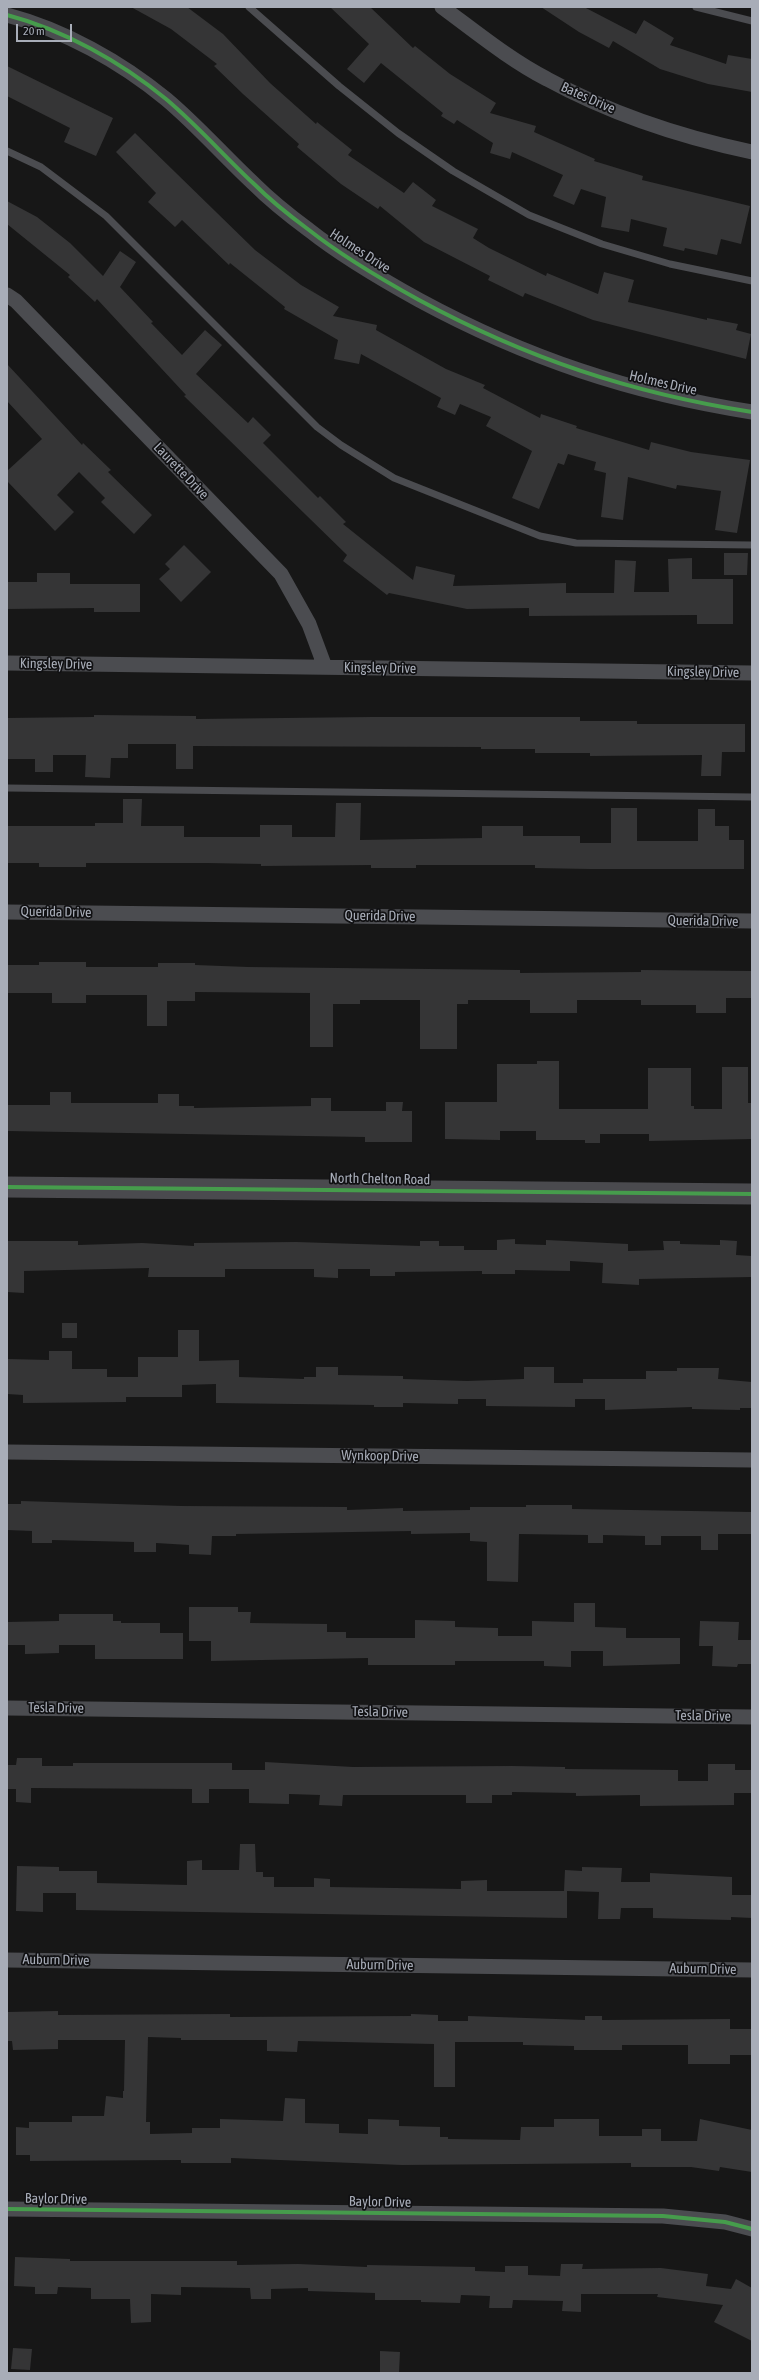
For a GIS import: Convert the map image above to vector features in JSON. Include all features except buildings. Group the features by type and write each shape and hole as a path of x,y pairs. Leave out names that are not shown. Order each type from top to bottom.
{"main road":[{"name":"North Chelton Road","path":"7,1186 752,1194"}],"street":[{"name":"Bates Drive","path":"442,7 546,79 638,120 678,134 752,152"},
{"name":"Holmes Drive","path":"7,15 59,34 102,55 133,75 170,103 254,185 310,231 352,260 439,311 492,337 574,370 657,393 705,404 752,412"},
{"name":"Laurette Drive","path":"7,295 16,301 281,574 309,624 325,667"},
{"name":"Kingsley Drive","path":"7,663 752,673"},
{"name":"Querida Drive","path":"7,912 752,921"},
{"name":"Wynkoop Drive","path":"7,1452 752,1460"},
{"name":"Tesla Drive","path":"7,1708 752,1717"},
{"name":"Auburn Drive","path":"7,1960 752,1970"},
{"name":"Baylor Drive","path":"7,2209 663,2216 725,2222 752,2229"}],"lane":[{"path":"249,7 339,86 398,133 453,171 529,215 602,244 670,264 752,281"},
{"path":"696,7 752,21"},
{"path":"7,150 41,168 106,216 317,427 341,445 394,478 540,536 576,542 752,545"},
{"path":"7,788 752,797"}],"cycle path":[{"path":"7,15 50,29 70,38 111,60 149,85 200,130 273,202 322,240 376,276 419,300 459,321 499,339 580,371 664,395 752,412"},
{"path":"7,1187 752,1194"},
{"path":"7,2209 663,2216 725,2222 752,2229"}]}
